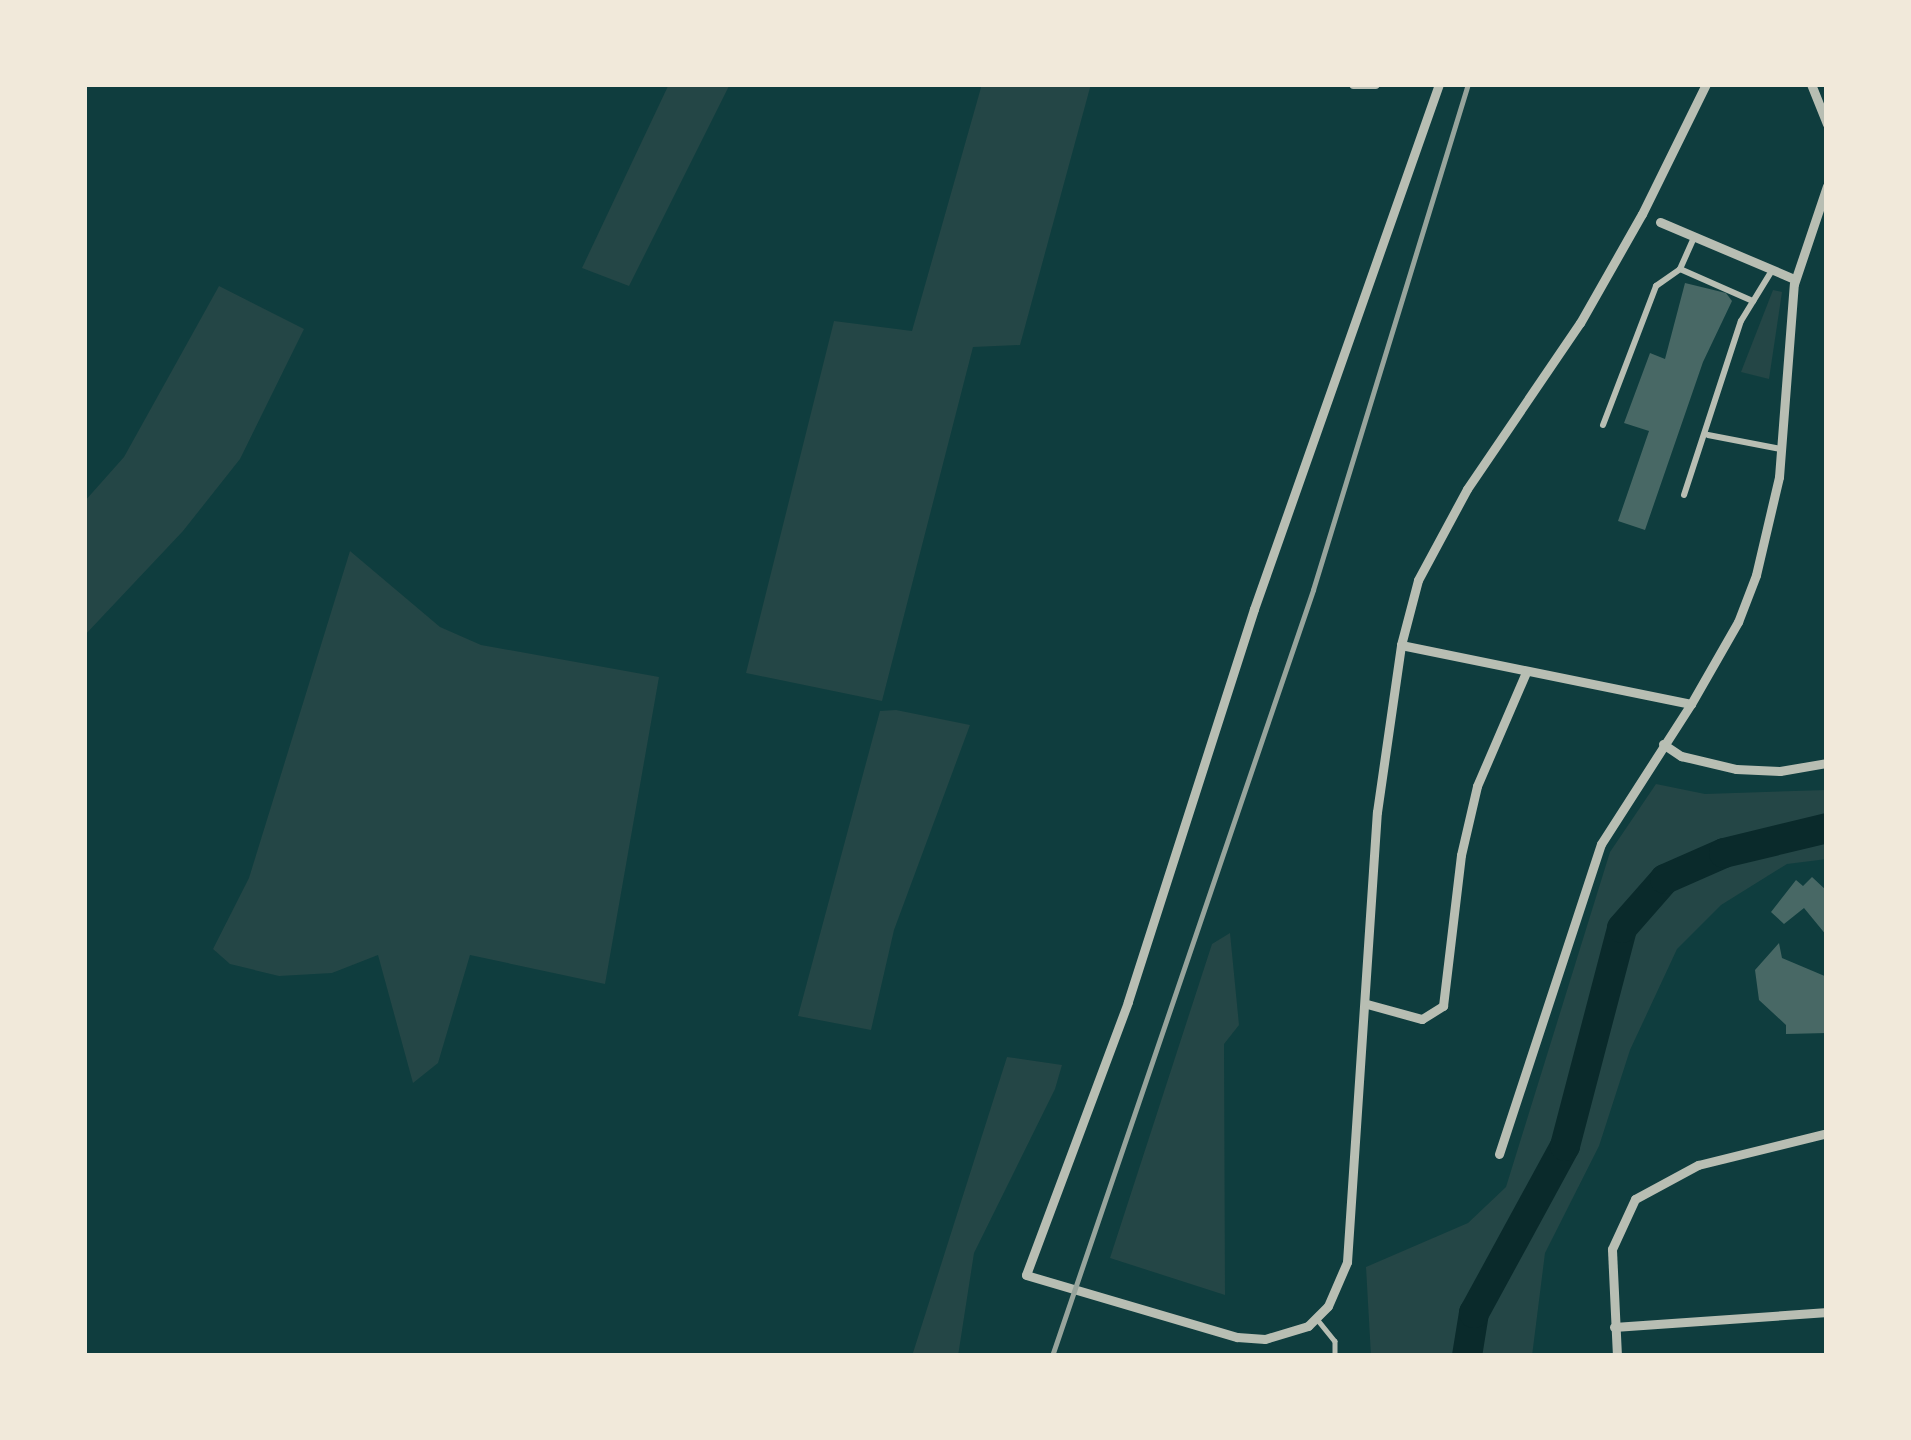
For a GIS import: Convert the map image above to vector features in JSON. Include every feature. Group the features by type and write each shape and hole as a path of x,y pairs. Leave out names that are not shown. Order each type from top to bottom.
{"street":[{"path":"1353,84 1375,84"},
{"path":"1439,84 1128,1003 1026,1275 1094,1291 1237,1337 1292,1334 1317,1319 1347,1262 1377,812 1401,645 1418,580 1467,489 1580,322 1642,214 1706,84"},
{"path":"1811,84 1827,124"},
{"path":"1498,1154 1601,844 1691,704 1738,622 1756,575 1780,449 1794,279 1827,186"},
{"path":"1660,222 1794,279"},
{"path":"1603,424 1656,286 1680,269 1694,237"},
{"path":"1680,269 1753,301"},
{"path":"1684,495 1741,321 1771,272"},
{"path":"1706,435 1780,449"},
{"path":"1401,645 1691,704"},
{"path":"1367,1004 1422,1018 1443,1006 1461,855 1477,786 1526,672"},
{"path":"1663,744 1681,756 1736,770 1780,771 1827,763"},
{"path":"1617,1356 1612,1249 1635,1199 1698,1165 1827,1133"},
{"path":"1615,1327 1827,1312"}],"lane":[{"path":"1317,1319 1335,1341 1335,1356"}],"shaded area":[{"path":"669,84 730,84 629,286 582,268"},
{"path":"982,84 1091,84 1020,345 973,347 882,701 746,673 834,321 912,331"},
{"path":"219,286 304,329 240,459 183,531 84,636 84,502 124,457"},
{"path":"1773,290 1782,292 1769,379 1741,372"},
{"path":"350,551 440,627 481,645 659,677 605,984 470,955 438,1063 413,1083 378,955 332,973 279,976 230,964 213,949 249,878"},
{"path":"880,711 970,725 894,930 871,1030 798,1016"},
{"path":"1656,784 1705,794 1827,790 1827,859 1787,864 1721,905 1677,949 1630,1050 1599,1146 1545,1253 1532,1356 1371,1356 1366,1267 1468,1223 1506,1187 1610,852"},
{"path":"1230,933 1239,1025 1224,1044 1225,1295 1110,1258 1212,944"},
{"path":"1007,1057 1062,1065 1055,1089 974,1253 958,1356 912,1356"}],"building":[{"path":"1685,283 1726,293 1732,301 1703,362 1645,530 1618,521 1649,431 1624,423 1650,353 1665,359"},
{"path":"1812,877 1827,891 1827,936 1804,908 1784,924 1771,912 1796,880 1803,886"},
{"path":"1779,943 1782,958 1827,977 1827,1033 1786,1034 1786,1025 1759,1000 1755,970"}],"waterway":[{"path":"1467,1356 1474,1313 1565,1146 1622,928 1665,879 1724,853 1827,828"}],"railway":[{"path":"1052,1356 1313,590 1468,84"}]}
